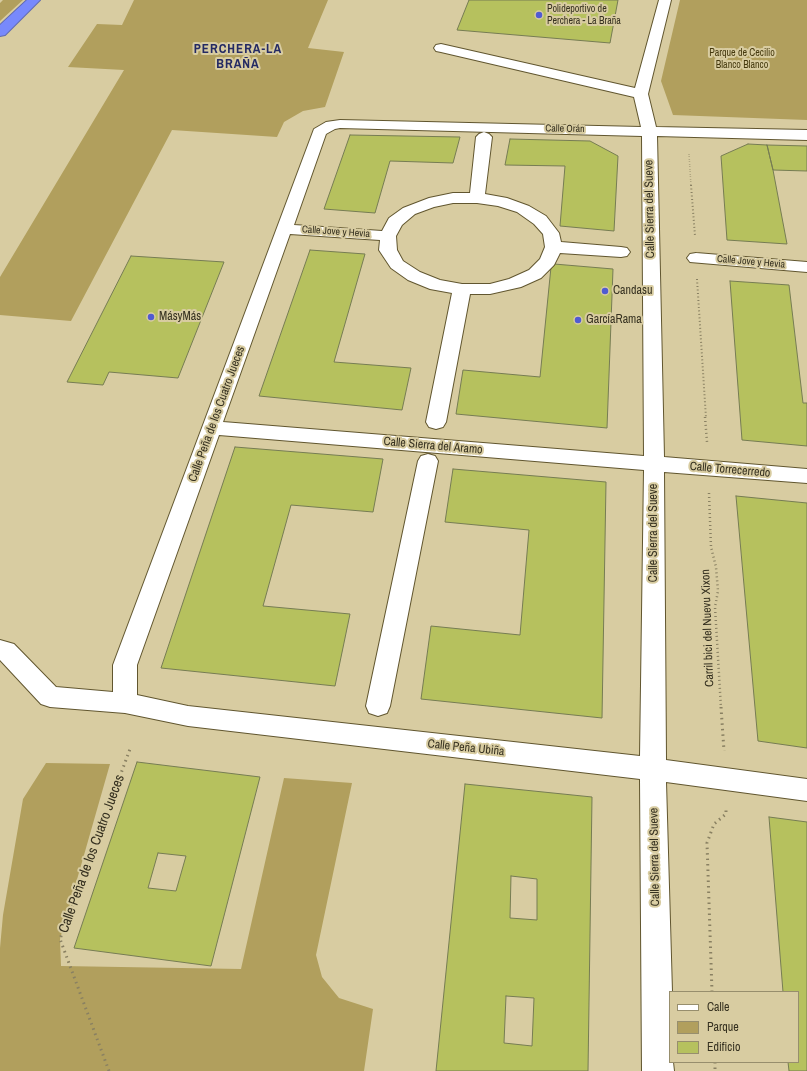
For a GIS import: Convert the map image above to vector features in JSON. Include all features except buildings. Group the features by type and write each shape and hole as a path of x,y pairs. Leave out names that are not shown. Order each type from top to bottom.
{"highway":[{"path":"0,32 34,0"}],"street":[{"name":"Calle Sierra del Sueve","path":"658,1071 653,769 654,463 649,131 641,94 645,72 665,0"},
{"path":"441,48 641,94"},
{"name":"Calle Orán","path":"323,129 331,125 340,124 807,135"},
{"name":"Calle Peña de los Cuatro Jueces","path":"125,703 125,665 213,428 319,132 323,129"},
{"path":"477,198 484,136"},
{"path":"453,198 477,198 501,201 523,209 540,220 551,233 554,247 548,261 535,274 515,283 490,289 462,289 436,285 414,276 397,264 388,250 388,236 395,222 409,211 429,203 453,198"},
{"name":"Calle Jove y Hevia","path":"284,229 388,236"},
{"path":"554,247 621,252"},
{"name":"Calle Jove y Hevia","path":"696,258 807,267"},
{"path":"436,422 462,289"},
{"name":"Calle Sierra del Aramo","path":"213,428 654,463"},
{"path":"378,706 428,461"},
{"name":"Calle Torrecerredo","path":"654,463 708,469 807,476"},
{"name":"Calle Peña Ubiña","path":"0,649 6,651 50,697 125,703 188,716 653,769 807,790"}],"path":[{"name":"Carril bici del Nuevu Xixon","path":"696,258 711,547 716,567 718,590 715,608 726,778 726,814 714,824 707,843 712,991"},
{"name":"Calle Peña de los Cuatro Jueces","path":"110,1071 60,939 130,749"}],"green space":[{"path":"3,0 23,0 0,21 0,3"},
{"path":"134,0 328,0 308,48 344,52 325,107 303,111 284,122 277,137 172,130 71,321 0,315 0,277 124,70 68,67 97,24 122,25"},
{"name":"Parque de Cecilio Blanco Blanco","path":"680,0 807,0 807,120 673,115 661,81"},
{"path":"46,763 110,764 60,939 61,966 241,969 284,778 352,783 316,955 322,977 339,998 373,1009 364,1071 0,1071 0,948 3,915 23,799"}],"place":[{"name":"Polideportivo de Perchera - La Braña","path":"539,15"},
{"name":"Candasu","path":"605,291"},
{"name":"MásyMás","path":"151,317"},
{"name":"GarcíaRama","path":"578,320"}],"district":[{"name":"PERCHERA-LA BRAÑA","path":"238,58"}]}
